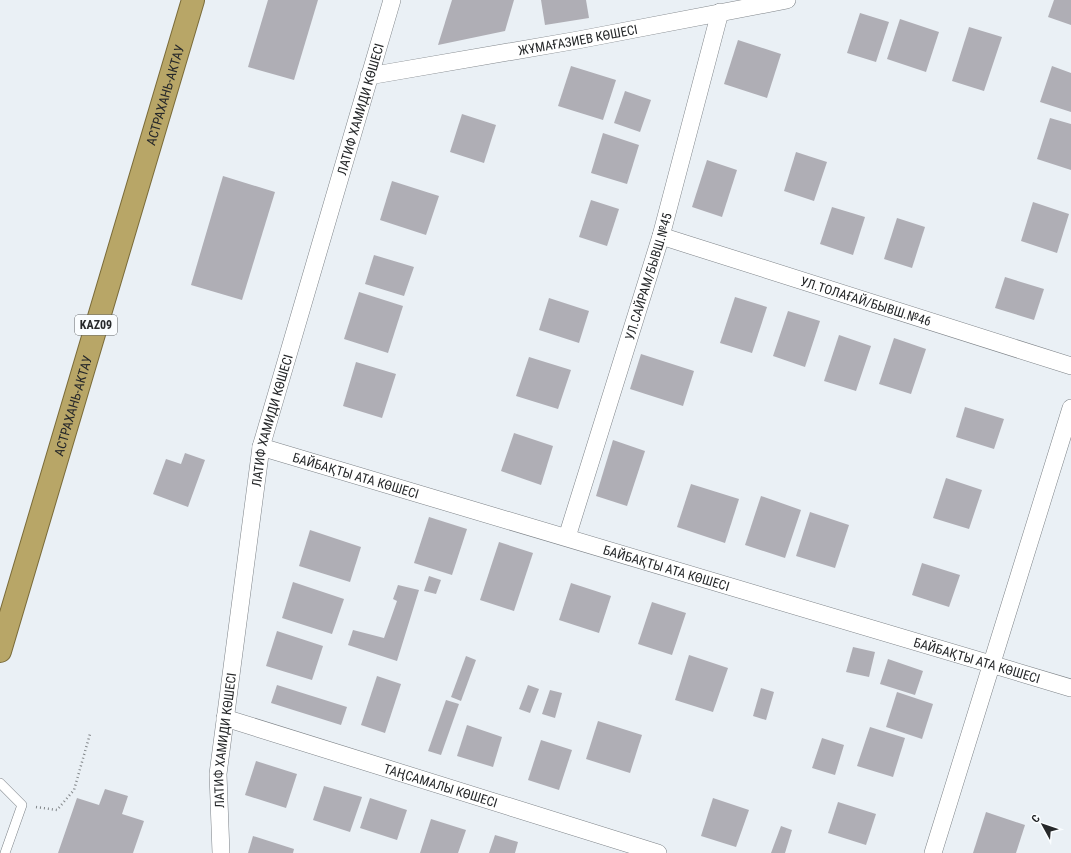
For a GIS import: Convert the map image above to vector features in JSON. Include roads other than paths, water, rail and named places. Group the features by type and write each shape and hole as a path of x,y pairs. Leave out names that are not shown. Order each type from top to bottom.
{"highway":[{"name":"АСТРАХАНЬ-АКТАУ","path":"0,651 193,0"}],"street":[{"name":"ЛАТИФ ХАМИДИ КӨШЕСІ","path":"221,853 218,774 261,447 392,0"},
{"name":"ЖҰМАҒАЗИЕВ КӨШЕСІ","path":"369,76 578,40 780,1"},
{"name":"УЛ.САЙРАМ/БЫВШ.№45","path":"567,538 661,236 720,12"},
{"name":"УЛ.ТОЛАҒАЙ/БЫВШ.№46","path":"661,236 1071,366"},
{"path":"933,853 1071,408"},
{"name":"БАЙБАҚТЫ АТА КӨШЕСІ","path":"261,447 1071,688"},
{"name":"ТАҢСАМАЛЫ КӨШЕСІ","path":"225,718 658,853"}],"lane":[{"path":"0,783 22,805 4,853"}]}
